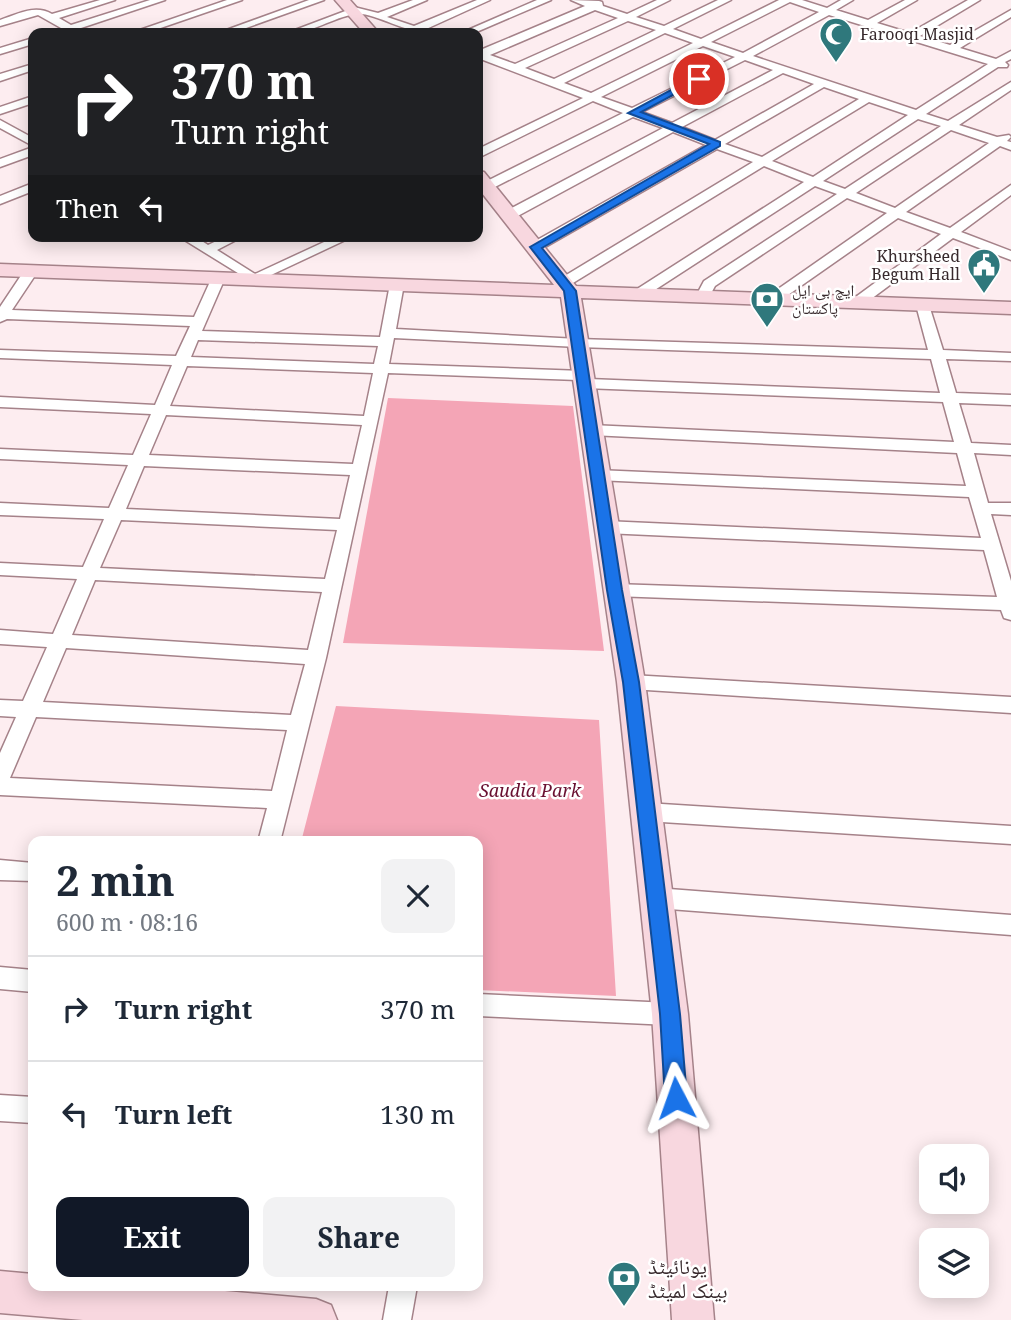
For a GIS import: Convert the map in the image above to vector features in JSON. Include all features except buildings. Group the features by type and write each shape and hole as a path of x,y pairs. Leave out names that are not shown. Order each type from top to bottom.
{"street":[{"path":"50,18 110,0"},
{"path":"82,28 160,0"},
{"path":"151,28 237,0"},
{"path":"237,28 318,0"},
{"path":"380,16 422,0"},
{"path":"425,28 485,0"},
{"path":"478,28 545,0"},
{"path":"576,0 1011,146"},
{"path":"483,52 607,0"},
{"path":"516,68 665,0"},
{"path":"554,83 726,0"},
{"path":"483,151 789,0 1011,67"},
{"path":"483,178 633,113 848,0"},
{"path":"869,24 912,0"},
{"path":"911,37 975,0"},
{"path":"349,4 368,28"},
{"path":"302,28 349,4 411,28"},
{"path":"0,23 39,11 68,28"},
{"path":"951,49 1011,13"},
{"path":"0,51 28,43"},
{"path":"639,293 1011,54"},
{"path":"483,56 1009,252"},
{"path":"0,78 28,69"},
{"path":"509,215 781,69"},
{"path":"535,247 823,83"},
{"path":"703,296 709,284 1011,85"},
{"path":"567,287 868,98"},
{"path":"0,111 28,101"},
{"path":"0,123 28,141"},
{"path":"0,137 28,127"},
{"path":"773,299 1011,132"},
{"path":"0,163 28,153"},
{"path":"483,183 567,287 578,343 614,590 631,682 670,1014 693,1320"},
{"path":"0,200 28,189"},
{"path":"858,302 1011,189"},
{"path":"194,242 254,279"},
{"path":"207,250 225,242"},
{"path":"254,279 335,242"},
{"path":"0,270 397,285 567,287 639,293 1011,308"},
{"path":"1,315 31,271"},
{"path":"0,777 218,278"},
{"path":"271,836 360,470 397,285"},
{"path":"614,590 1010,609 1005,572 992,544 923,305"},
{"path":"1,315 386,338 1011,356"},
{"path":"0,354 380,368 1011,400"},
{"path":"0,402 371,421"},
{"path":"591,429 1011,450"},
{"path":"0,454 360,470"},
{"path":"597,475 979,500 1011,509"},
{"path":"0,509 347,525"},
{"path":"605,527 992,544"},
{"path":"0,569 333,586"},
{"path":"0,637 62,639 316,658"},
{"path":"631,682 1011,705"},
{"path":"0,708 300,723"},
{"path":"0,786 280,800"},
{"path":"646,812 1011,835"},
{"path":"0,870 28,872"},
{"path":"656,898 1011,925"},
{"path":"0,978 28,981"},
{"path":"483,1005 670,1014"},
{"path":"0,1108 28,1110"},
{"path":"397,1320 402,1291"},
{"path":"0,1293 155,1296 316,1320"}],"green space":[{"path":"388,398 573,406 604,651 343,643"},
{"name":"Saudia Park","path":"336,706 599,720 616,996 483,990 483,836 303,836"}],"place":[{"name":"Farooqi Masjid","path":"836,64"},
{"name":"Khursheed Begum Hall","path":"984,295"},
{"name":"ایچ بی ایل پاکستان","path":"767,329"},
{"name":"یونائیٹڈ بینک لمیٹڈ","path":"624,1308"}],"route":[{"path":"676,1098 670,1014 631,682 601,507 570,291 535,247 717,144 633,113 699,79"}]}
